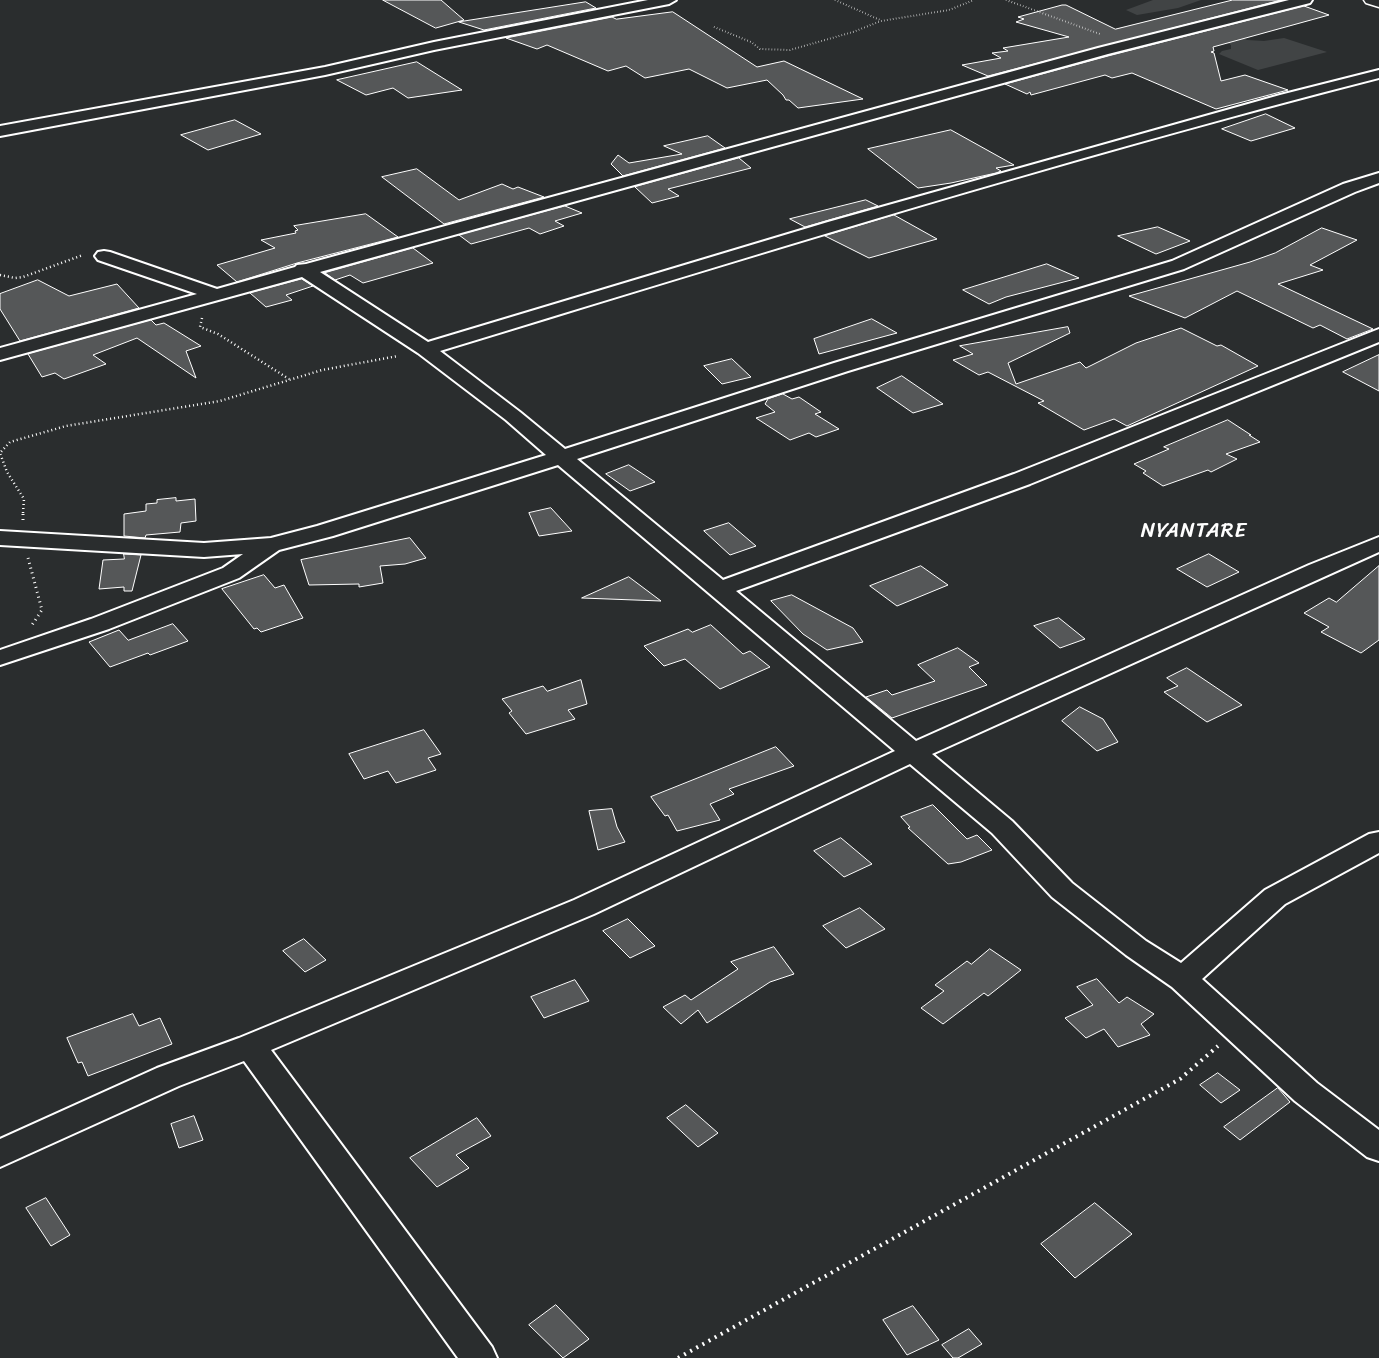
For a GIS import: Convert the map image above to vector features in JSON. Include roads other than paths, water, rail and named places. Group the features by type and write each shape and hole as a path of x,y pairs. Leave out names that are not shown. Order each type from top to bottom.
{"highway":[{"path":"1372,0 1379,3"}],"street":[{"path":"0,131 277,80 434,46 669,0"},
{"path":"0,354 303,269 1126,45 1305,0"},
{"path":"425,349 834,226 1285,98 1379,74"},
{"path":"0,538 204,550 271,545 325,531 561,458 841,367 1063,302 1178,265 1349,188 1379,178"},
{"path":"104,256 214,294"},
{"path":"303,269 425,349 513,416 1002,827 1062,890 1136,948 1183,979 1306,1092 1379,1148"},
{"path":"718,590 1022,479 1379,336"},
{"path":"0,1154 168,1077 250,1046 584,907 914,752 1317,570 1379,544"},
{"path":"7,656 100,624 232,573 271,545"},
{"path":"1183,979 1275,898 1379,841"},
{"path":"250,1046 478,1358"}],"district":[{"name":"NYANTARE","path":"1194,532"}]}
